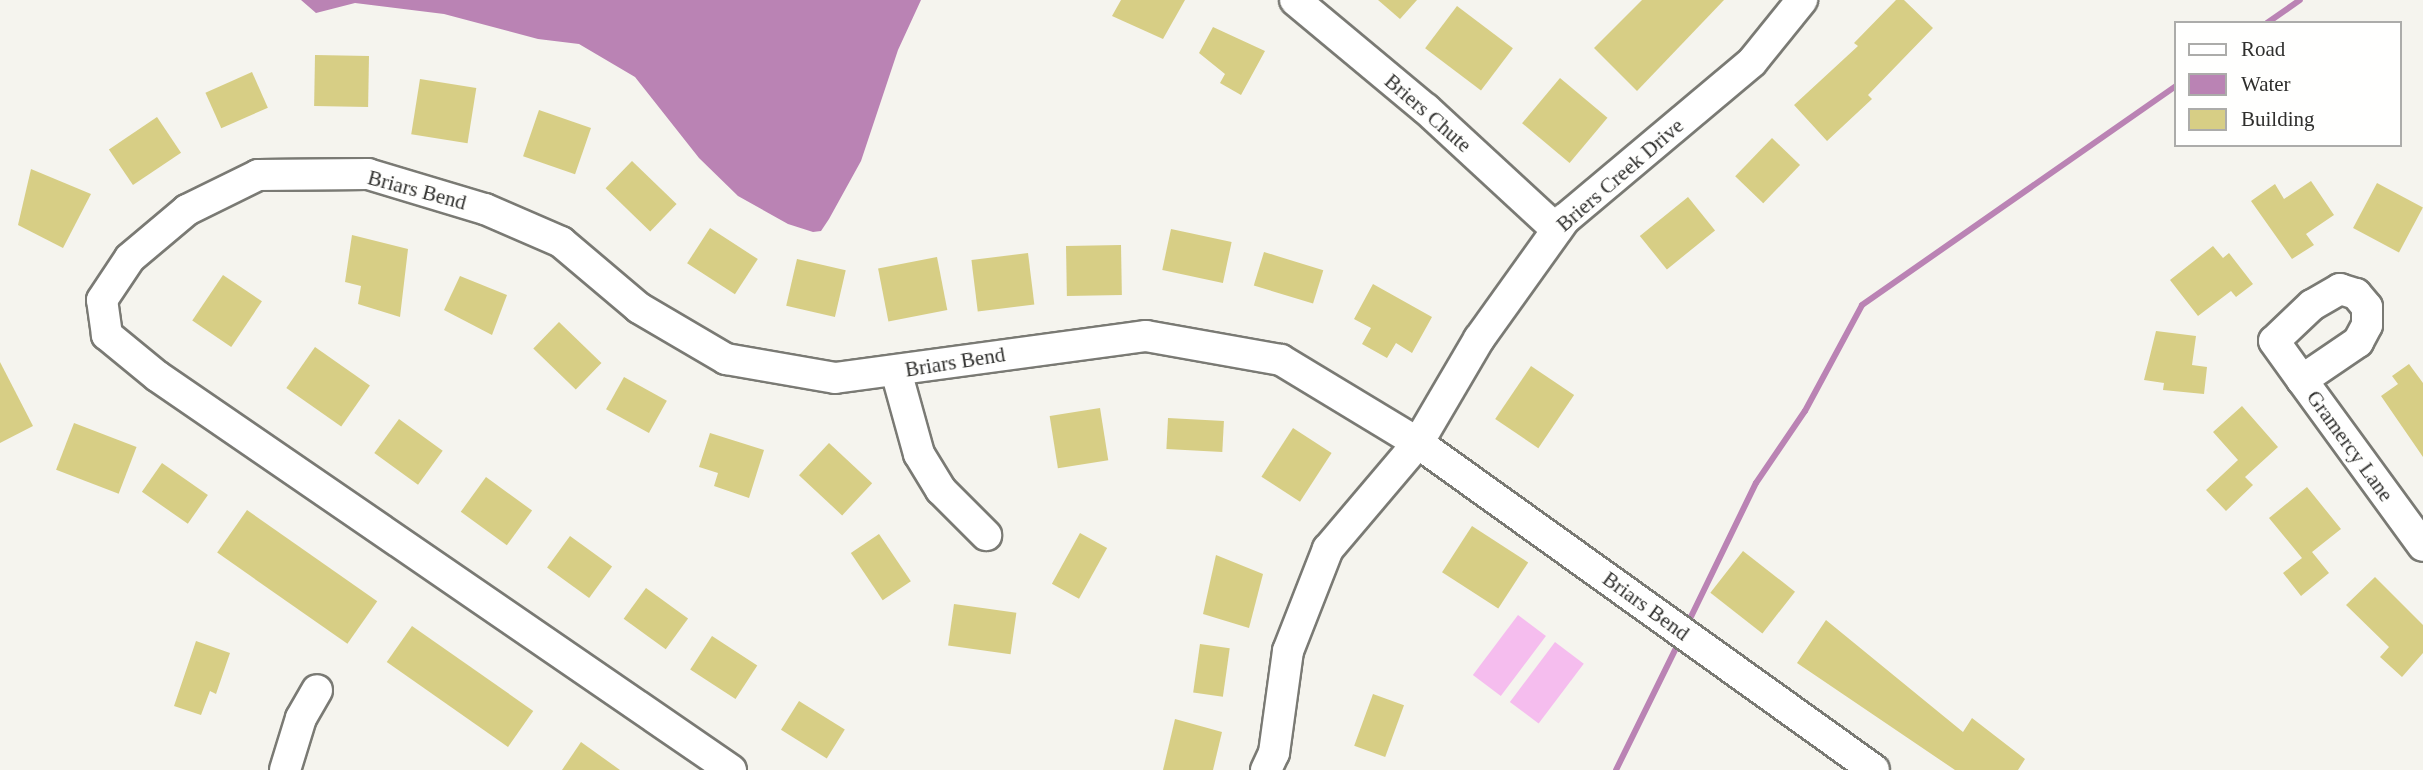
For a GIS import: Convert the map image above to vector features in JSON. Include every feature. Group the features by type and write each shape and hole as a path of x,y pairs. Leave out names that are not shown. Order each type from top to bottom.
{"street":[{"name":"Briers Chute","path":"1295,0 1426,109 1556,230"},
{"name":"Briers Creek Drive","path":"1418,443 1479,338 1556,230 1752,62 1802,0"},
{"name":"Briars Bend","path":"731,770 157,376 107,335 102,300 130,258 187,211 258,175 368,174 485,209 561,242 639,308 726,359 835,378 1146,336 1281,360 1418,443 1874,770"},
{"path":"896,371 919,454 941,490 986,535"},
{"name":"Gramercy Lane","path":"2302,380 2423,546"},
{"path":"1266,770 1274,753 1288,651 1328,549 1418,443"},
{"path":"285,770 300,718 317,690"}],"shaded area":[{"path":"1518,615 1546,636 1501,696 1473,675"},
{"path":"1555,642 1584,664 1539,724 1510,702"}],"water":[{"path":"301,0 921,0 898,50 861,161 821,231 813,232 788,224 738,196 699,158 635,77 579,44 538,39 444,14 355,3 316,13"}],"building":[{"path":"1121,0 1185,0 1163,39 1112,16"},
{"path":"1378,0 1417,0 1400,19"},
{"path":"1642,0 1724,0 1637,91 1594,48"},
{"path":"1896,0 1904,0 1933,28 1868,95 1872,99 1827,141 1794,105 1858,46 1854,43"},
{"path":"1457,6 1513,48 1481,90 1425,48"},
{"path":"1213,27 1265,51 1241,95 1220,83 1225,74 1199,53"},
{"path":"315,55 369,56 368,107 314,106"},
{"path":"252,72 268,108 221,128 205,93"},
{"path":"1560,78 1607,118 1570,163 1522,123"},
{"path":"420,79 476,88 468,143 411,134"},
{"path":"539,110 591,128 575,174 523,156"},
{"path":"157,117 181,153 133,185 109,149"},
{"path":"1772,138 1800,165 1763,203 1735,176"},
{"path":"632,161 677,204 650,231 606,188"},
{"path":"31,169 91,194 63,248 18,225"},
{"path":"2311,181 2334,215 2306,234 2314,245 2292,259 2251,201 2275,184 2284,199"},
{"path":"2377,183 2423,207 2399,252 2353,228"},
{"path":"1688,197 1715,230 1667,269 1640,236"},
{"path":"710,228 758,259 735,294 687,263"},
{"path":"1171,229 1232,242 1223,283 1162,270"},
{"path":"352,235 408,249 400,317 358,304 361,286 345,282"},
{"path":"1121,245 1122,295 1067,296 1066,246"},
{"path":"2213,246 2223,258 2229,253 2253,284 2236,297 2231,291 2198,316 2170,280"},
{"path":"1264,252 1323,270 1313,304 1254,285"},
{"path":"1028,253 1034,305 978,312 971,260"},
{"path":"937,257 947,310 888,321 878,268"},
{"path":"797,259 846,270 835,317 786,306"},
{"path":"223,275 262,301 231,347 192,321"},
{"path":"460,276 507,295 492,335 444,310"},
{"path":"1373,284 1432,317 1412,353 1396,343 1387,358 1362,344 1371,328 1354,319"},
{"path":"559,322 601,363 576,390 533,349"},
{"path":"2156,331 2196,336 2192,365 2207,367 2204,394 2163,390 2164,383 2144,380"},
{"path":"315,347 370,385 341,426 286,388"},
{"path":"0,362 33,426 0,443"},
{"path":"2409,364 2423,383 2423,457 2381,396 2398,384 2392,376"},
{"path":"1531,366 1574,395 1538,448 1495,419"},
{"path":"624,377 667,401 649,433 606,409"},
{"path":"2242,406 2278,447 2245,477 2253,485 2226,511 2206,490 2238,460 2213,432"},
{"path":"1100,408 1108,460 1058,468 1050,416"},
{"path":"1168,418 1224,421 1222,452 1166,449"},
{"path":"399,419 443,451 418,485 374,453"},
{"path":"74,423 137,447 119,494 56,470"},
{"path":"1293,428 1332,453 1300,502 1261,477"},
{"path":"710,433 764,450 749,498 714,486 718,473 699,467"},
{"path":"829,443 872,483 842,515 799,475"},
{"path":"162,463 208,495 188,524 142,492"},
{"path":"486,477 532,511 507,545 461,512"},
{"path":"2307,487 2341,529 2312,552 2329,573 2301,596 2283,573 2302,558 2269,518"},
{"path":"247,510 377,601 347,644 217,553"},
{"path":"1472,526 1528,562 1498,609 1442,572"},
{"path":"1080,533 1107,548 1079,599 1052,584"},
{"path":"879,534 911,581 883,600 851,553"},
{"path":"570,536 612,567 589,598 547,568"},
{"path":"1743,551 1795,592 1762,633 1710,593"},
{"path":"1216,555 1263,574 1249,628 1203,614"},
{"path":"2375,577 2423,625 2423,653 2402,677 2380,657 2389,647 2346,605"},
{"path":"646,588 688,619 666,649 624,619"},
{"path":"954,604 1016,613 1011,654 948,646"},
{"path":"1826,620 1963,732 1972,718 2025,759 2018,770 1955,770 1797,663"},
{"path":"412,626 533,711 508,747 387,662"},
{"path":"712,636 757,665 736,699 690,670"},
{"path":"196,641 230,653 216,694 210,691 201,715 174,706"},
{"path":"1200,644 1230,648 1223,697 1193,693"},
{"path":"1373,694 1404,705 1385,757 1354,746"},
{"path":"799,701 845,730 827,758 781,730"},
{"path":"1175,719 1222,732 1213,770 1163,770"},
{"path":"581,742 620,770 562,770"}],"waterway":[{"path":"2270,21 2300,0"},
{"path":"1686,627 1756,483 1805,411 1862,305 2174,87"},
{"path":"1616,770 1680,640"}]}
